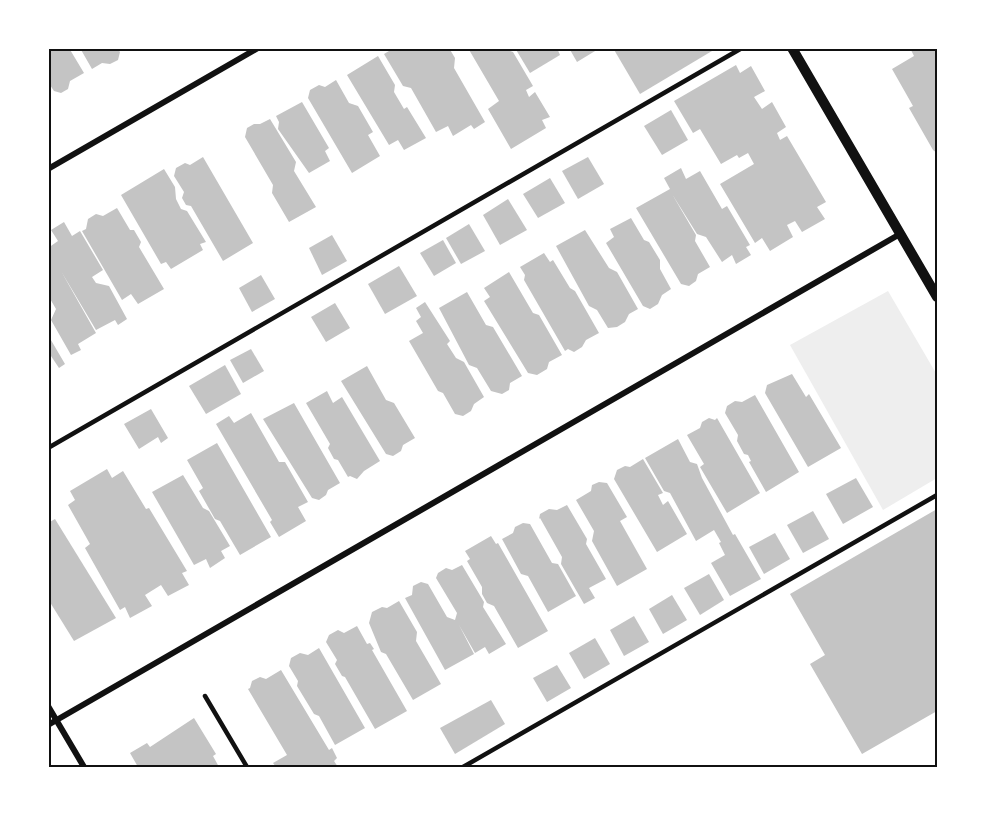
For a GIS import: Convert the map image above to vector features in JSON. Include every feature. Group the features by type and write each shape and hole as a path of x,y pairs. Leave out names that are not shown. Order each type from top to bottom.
{"street":[{"path":"48,169 258,48"},
{"path":"792,48 937,297"},
{"path":"48,725 900,234"},
{"path":"48,705 84,767"}],"lane":[{"path":"48,448 742,48"},
{"path":"463,767 937,495"},
{"path":"205,696 247,767"}],"shaded area":[{"path":"888,291 937,375 937,478 883,510 790,345"}],"building":[{"path":"48,48 69,48 84,73 70,81 68,89 61,93 54,91 48,82"},
{"path":"80,48 117,48 120,52 118,60 110,64 102,63 92,69"},
{"path":"394,48 449,48 455,58 454,68 485,122 474,129 471,125 453,136 448,126 436,132 411,88 403,86 384,54"},
{"path":"468,48 502,48 513,52 533,86 526,90 529,97 535,92 550,117 542,120 546,128 511,149 488,109 499,101"},
{"path":"515,48 557,48 560,55 530,73"},
{"path":"569,48 600,48 577,62"},
{"path":"613,48 717,48 640,94"},
{"path":"910,48 937,48 937,153 933,150 909,108 913,106 892,69 914,56"},
{"path":"378,56 395,85 394,92 404,109 407,107 426,138 404,150 398,140 389,145 347,75"},
{"path":"736,65 740,73 751,66 765,91 754,97 762,109 772,102 786,127 777,133 780,140 787,136 826,202 817,207 825,219 802,232 795,221 787,225 793,237 770,251 762,238 755,243 720,184 754,164 748,153 739,158 737,155 721,164 700,129 693,133 674,101"},
{"path":"336,80 349,103 358,106 373,132 368,135 380,156 352,173 308,98 310,90 319,85 325,87"},
{"path":"302,102 329,148 325,151 330,161 309,173 278,129 279,122 276,116"},
{"path":"671,110 688,140 662,155 644,126"},
{"path":"270,119 296,162 294,171 316,207 289,222 272,193 273,185 245,137 247,128"},
{"path":"203,157 253,243 223,261 191,206 186,205 182,198 184,192 174,176 176,168 185,163 190,165"},
{"path":"588,157 604,184 578,199 562,171"},
{"path":"681,168 686,179 700,171 722,209 727,206 750,245 746,247 751,255 736,264 732,255 722,262 706,237 697,234 672,194 696,235 695,241 710,267 698,274 696,281 689,286 681,284 636,208 670,189 664,178"},
{"path":"164,169 175,187 176,199 181,209 187,211 206,242 200,244 203,250 171,269 166,262 161,264 121,195"},
{"path":"550,178 565,203 538,218 523,194"},
{"path":"508,199 527,230 500,245 483,215"},
{"path":"117,208 130,230 134,230 141,242 139,247 164,289 138,304 131,294 122,300 82,231 86,229 88,219 96,214 103,216"},
{"path":"631,218 644,240 649,242 660,260 660,269 671,289 662,295 658,304 650,309 643,306 606,243 614,237 610,229"},
{"path":"64,222 72,236 80,231 103,270 92,277 96,283 109,286 127,319 118,325 115,320 96,330 61,271 96,333 78,344 81,350 71,355 51,320 56,309 48,298 48,248 58,241 51,230"},
{"path":"469,224 485,251 461,264 446,238"},
{"path":"585,230 609,268 617,272 638,309 629,314 625,322 617,327 608,328 597,310 589,306 556,246"},
{"path":"332,235 347,261 322,275 309,248"},
{"path":"443,240 456,263 434,276 420,253"},
{"path":"544,253 550,262 553,260 570,288 575,291 599,333 586,340 582,347 574,352 568,349 565,351 524,280 525,275 520,267"},
{"path":"399,266 417,296 385,314 368,284"},
{"path":"509,272 533,313 539,315 562,355 549,362 547,369 537,375 528,373 484,301 490,297 484,288"},
{"path":"261,275 275,299 252,312 239,288"},
{"path":"467,292 486,325 493,327 522,376 510,383 509,390 502,394 491,391 477,368 469,365 439,308"},
{"path":"425,302 450,341 447,344 456,358 464,362 484,397 463,416 455,414 443,393 438,391 409,341 423,333 416,321 421,317 416,308"},
{"path":"335,303 350,328 326,342 311,317"},
{"path":"48,335 65,364 59,368 51,356 48,358"},
{"path":"251,349 264,371 243,383 230,360"},
{"path":"225,365 241,394 206,414 189,386"},
{"path":"367,366 386,400 394,403 415,438 403,445 401,451 393,456 386,454 341,381"},
{"path":"792,374 806,397 809,394 841,448 808,467 765,393 767,385"},
{"path":"327,391 333,403 342,397 380,461 364,471 357,479 348,477 338,460 334,459 328,448 330,444 306,403"},
{"path":"755,395 799,472 766,492 749,462 751,461 748,455 744,454 737,441 738,435 725,413 727,406 735,401 742,402"},
{"path":"294,403 340,483 328,490 326,495 319,500 312,498 263,419"},
{"path":"151,409 168,438 161,443 158,437 139,449 124,424"},
{"path":"251,413 279,462 285,462 308,502 298,507 306,521 279,537 270,522 272,520 216,424 229,416 234,423"},
{"path":"709,418 715,420 717,418 760,493 727,513 700,467 704,464 687,435 700,428 702,422"},
{"path":"678,439 690,462 697,464 702,478 733,535 735,534 761,579 730,596 711,563 725,555 714,530 696,541 670,493 664,491 645,458"},
{"path":"217,443 271,537 240,555 199,491 203,488 187,460"},
{"path":"643,459 663,493 658,495 663,505 668,501 687,534 657,552 614,479 617,470 625,466 630,467"},
{"path":"107,469 112,478 123,471 146,509 149,508 187,571 182,573 189,585 168,596 161,585 145,595 152,606 130,618 125,607 120,610 85,548 90,544 68,505 75,500 70,491"},
{"path":"183,475 203,508 209,511 230,546 221,551 225,558 210,568 206,559 194,565 152,492"},
{"path":"856,478 873,507 843,524 826,494"},
{"path":"599,482 607,483 627,517 620,521 647,569 617,586 592,541 594,531 576,500 591,491 592,485"},
{"path":"567,505 587,539 586,544 606,579 589,588 595,598 584,604 561,564 562,557 539,519 540,514 549,509 557,510"},
{"path":"937,509 937,711 862,754 810,664 825,655 790,594"},
{"path":"813,511 829,539 803,553 787,525"},
{"path":"55,519 116,618 74,641 48,599 48,523"},
{"path":"523,523 530,524 552,563 558,564 576,596 548,612 528,576 521,574 502,539 513,533 515,527"},
{"path":"775,533 790,559 764,574 749,547"},
{"path":"491,536 496,544 498,543 548,631 518,648 494,606 487,603 482,594 482,587 467,561 470,559 465,551"},
{"path":"462,565 484,602 483,607 506,644 489,654 485,647 475,653 459,625 474,654 445,670 405,598 412,595 413,586 421,582 428,584 447,617 455,620 457,613 436,578 438,573 446,568 452,570"},
{"path":"709,574 724,600 700,615 684,588"},
{"path":"672,595 687,620 663,634 649,609"},
{"path":"399,601 417,632 416,641 441,684 413,700 386,654 381,652 369,623 372,612 382,607 387,608"},
{"path":"634,616 649,642 624,656 610,630"},
{"path":"357,626 367,644 370,643 374,649 372,650 407,711 375,729 335,664 337,660 326,642 329,635 338,630 344,633"},
{"path":"595,638 610,664 584,679 569,653"},
{"path":"319,648 365,728 335,745 319,716 314,714 297,686 298,681 289,666 291,658 300,653 308,655"},
{"path":"557,665 571,688 547,702 533,678"},
{"path":"281,670 329,750 332,748 337,758 334,761 338,767 276,767 273,763 287,755 248,689 252,681 260,677 266,679"},
{"path":"491,700 505,724 455,754 440,728"},
{"path":"194,718 216,754 213,756 219,767 138,767 130,753 147,743 150,747"}]}
